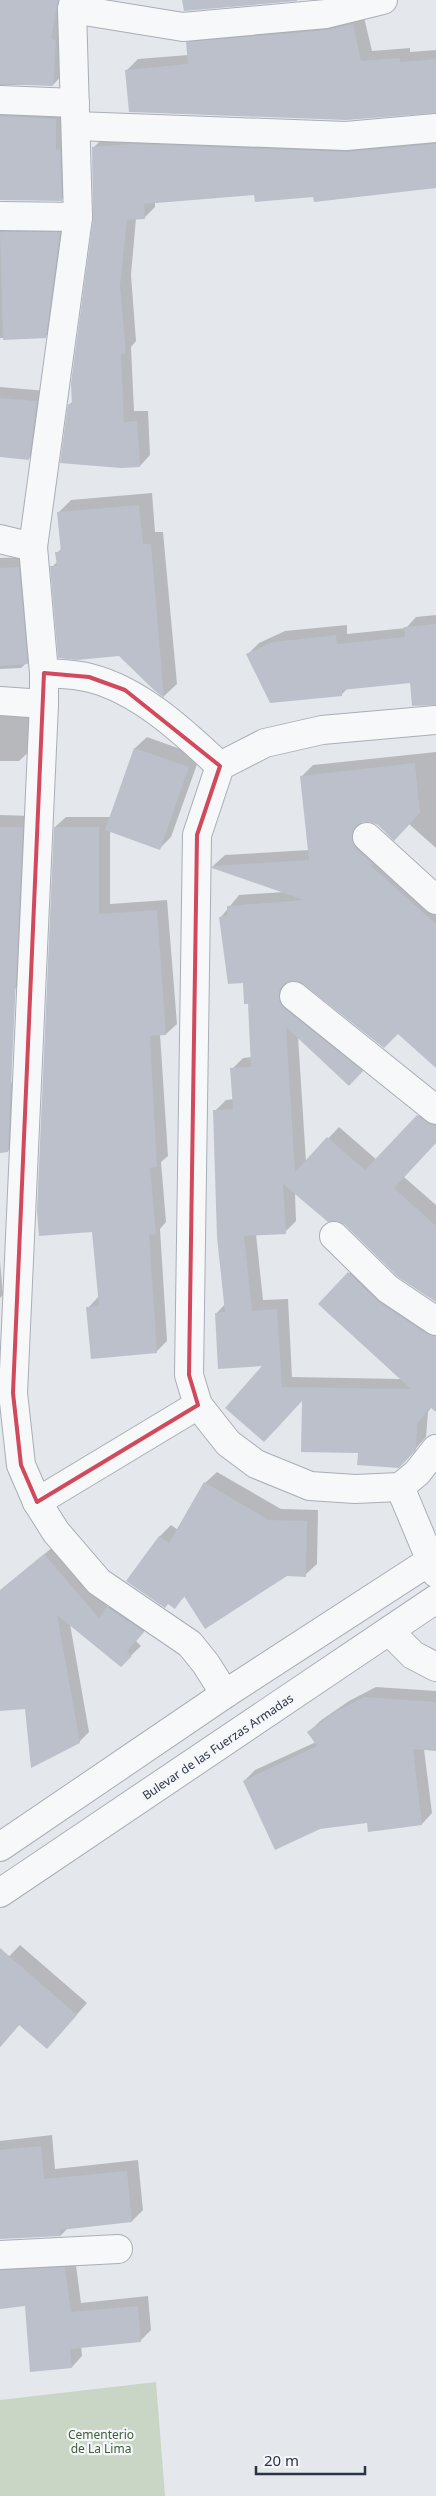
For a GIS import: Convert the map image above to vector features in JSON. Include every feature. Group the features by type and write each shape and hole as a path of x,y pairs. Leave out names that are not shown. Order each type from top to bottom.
{"street":[{"path":"225,1694 206,1664 190,1644 99,1582 56,1532 10,1463 44,704 44,673 33,547 78,217 73,4 183,27 326,14 383,0"},
{"path":"0,100 75,115 346,136 436,128"},
{"path":"0,216 78,217"},
{"path":"0,539 33,547"},
{"path":"44,673 89,677 125,690 192,740 220,766"},
{"path":"0,701 44,704"},
{"path":"436,720 322,730 265,743 220,766 197,835 189,1375 198,1405 228,1443 256,1464 310,1486 355,1489 400,1487 417,1473 436,1449"},
{"path":"367,837 436,900"},
{"path":"294,996 436,1110"},
{"path":"334,1236 388,1289 436,1321"},
{"path":"37,1502 198,1405"},
{"path":"0,1847 225,1694 434,1563 400,1487"},
{"name":"Bulevar de las Fuerzas Armadas","path":"5,1894 436,1599"},
{"path":"390,1632 413,1655 436,1667"},
{"path":"0,2255 118,2249"}],"highlighted area":[{"path":"44,673 89,677 125,690 220,766 197,835 189,1375 198,1405 37,1502 21,1465 13,1393"}],"green space":[{"name":"Cementerio de La Lima","path":"156,2382 165,2496 0,2496 0,2400"}],"building":[{"path":"0,0 58,0 51,39 56,40 53,86 0,84"},
{"path":"182,0 297,0 297,1 184,11"},
{"path":"353,24 361,61 400,58 400,62 436,59 436,113 346,120 129,112 125,70 188,64 186,42 327,30"},
{"path":"0,116 56,119 56,150 60,149 62,201 0,200"},
{"path":"132,144 346,152 436,144 436,188 314,202 313,197 255,202 254,195 144,204 145,219 127,220 120,286 126,354 121,354 124,422 137,421 140,467 121,468 60,463 68,404 72,405 71,383 93,219 92,147"},
{"path":"0,232 60,232 46,338 3,340"},
{"path":"0,398 37,401 29,460 0,457"},
{"path":"139,505 143,544 151,544 164,698 119,656 77,660 58,658 50,566 57,566 55,552 61,552 57,512"},
{"path":"19,567 28,664 0,666 0,568"},
{"path":"436,624 436,705 412,706 410,683 342,690 342,696 270,703 246,654 273,642 336,635 337,644 405,637 404,627"},
{"path":"134,748 189,767 160,850 105,830"},
{"path":"415,763 420,813 394,841 378,825 362,822 355,827 352,833 352,841 356,849 373,864 371,866 436,924 436,1068 398,1034 384,1048 303,984 296,981 288,982 282,987 279,994 280,1002 284,1008 363,1071 349,1086 286,1027 295,1172 327,1137 365,1170 417,1115 427,1122 436,1125 436,1143 394,1188 436,1226 436,1302 398,1277 345,1225 337,1221 328,1222 283,1184 286,1234 244,1236 252,1311 277,1309 282,1387 411,1389 318,1304 348,1272 379,1302 427,1334 436,1336 436,1412 430,1407 417,1424 416,1450 399,1468 357,1465 358,1453 301,1452 302,1401 264,1442 225,1408 262,1366 218,1369 215,1313 225,1312 217,1237 213,1110 233,1109 230,1068 251,1067 248,1004 244,1004 243,983 228,984 219,917 227,916 227,906 304,900 212,868 212,866 309,860 300,776"},
{"path":"0,827 23,827 8,1152 0,1153"},
{"path":"54,827 99,827 99,914 157,910 166,1035 150,1036 157,1167 150,1168 156,1234 149,1235 157,1353 91,1359 86,1307 99,1306 92,1232 39,1236 37,1211"},
{"path":"204,1482 269,1520 307,1521 306,1577 287,1576 205,1629 184,1596 175,1609 168,1604 165,1608 126,1581 159,1536 169,1543"},
{"path":"44,1554 99,1618 107,1607 144,1632 127,1651 132,1656 121,1667 57,1615 80,1743 31,1768 25,1709 0,1711 0,1590"},
{"path":"364,1697 436,1702 436,1751 413,1749 422,1825 368,1832 367,1823 320,1829 275,1850 243,1781 317,1746 307,1732 337,1711"},
{"path":"0,1948 77,2015 47,2049 19,2025 0,2047"},
{"path":"41,2146 44,2179 127,2171 132,2222 60,2230 61,2236 0,2239 0,2150"},
{"path":"65,2267 71,2312 138,2306 141,2342 70,2349 72,2368 30,2372 25,2306 0,2309 0,2270"}]}
